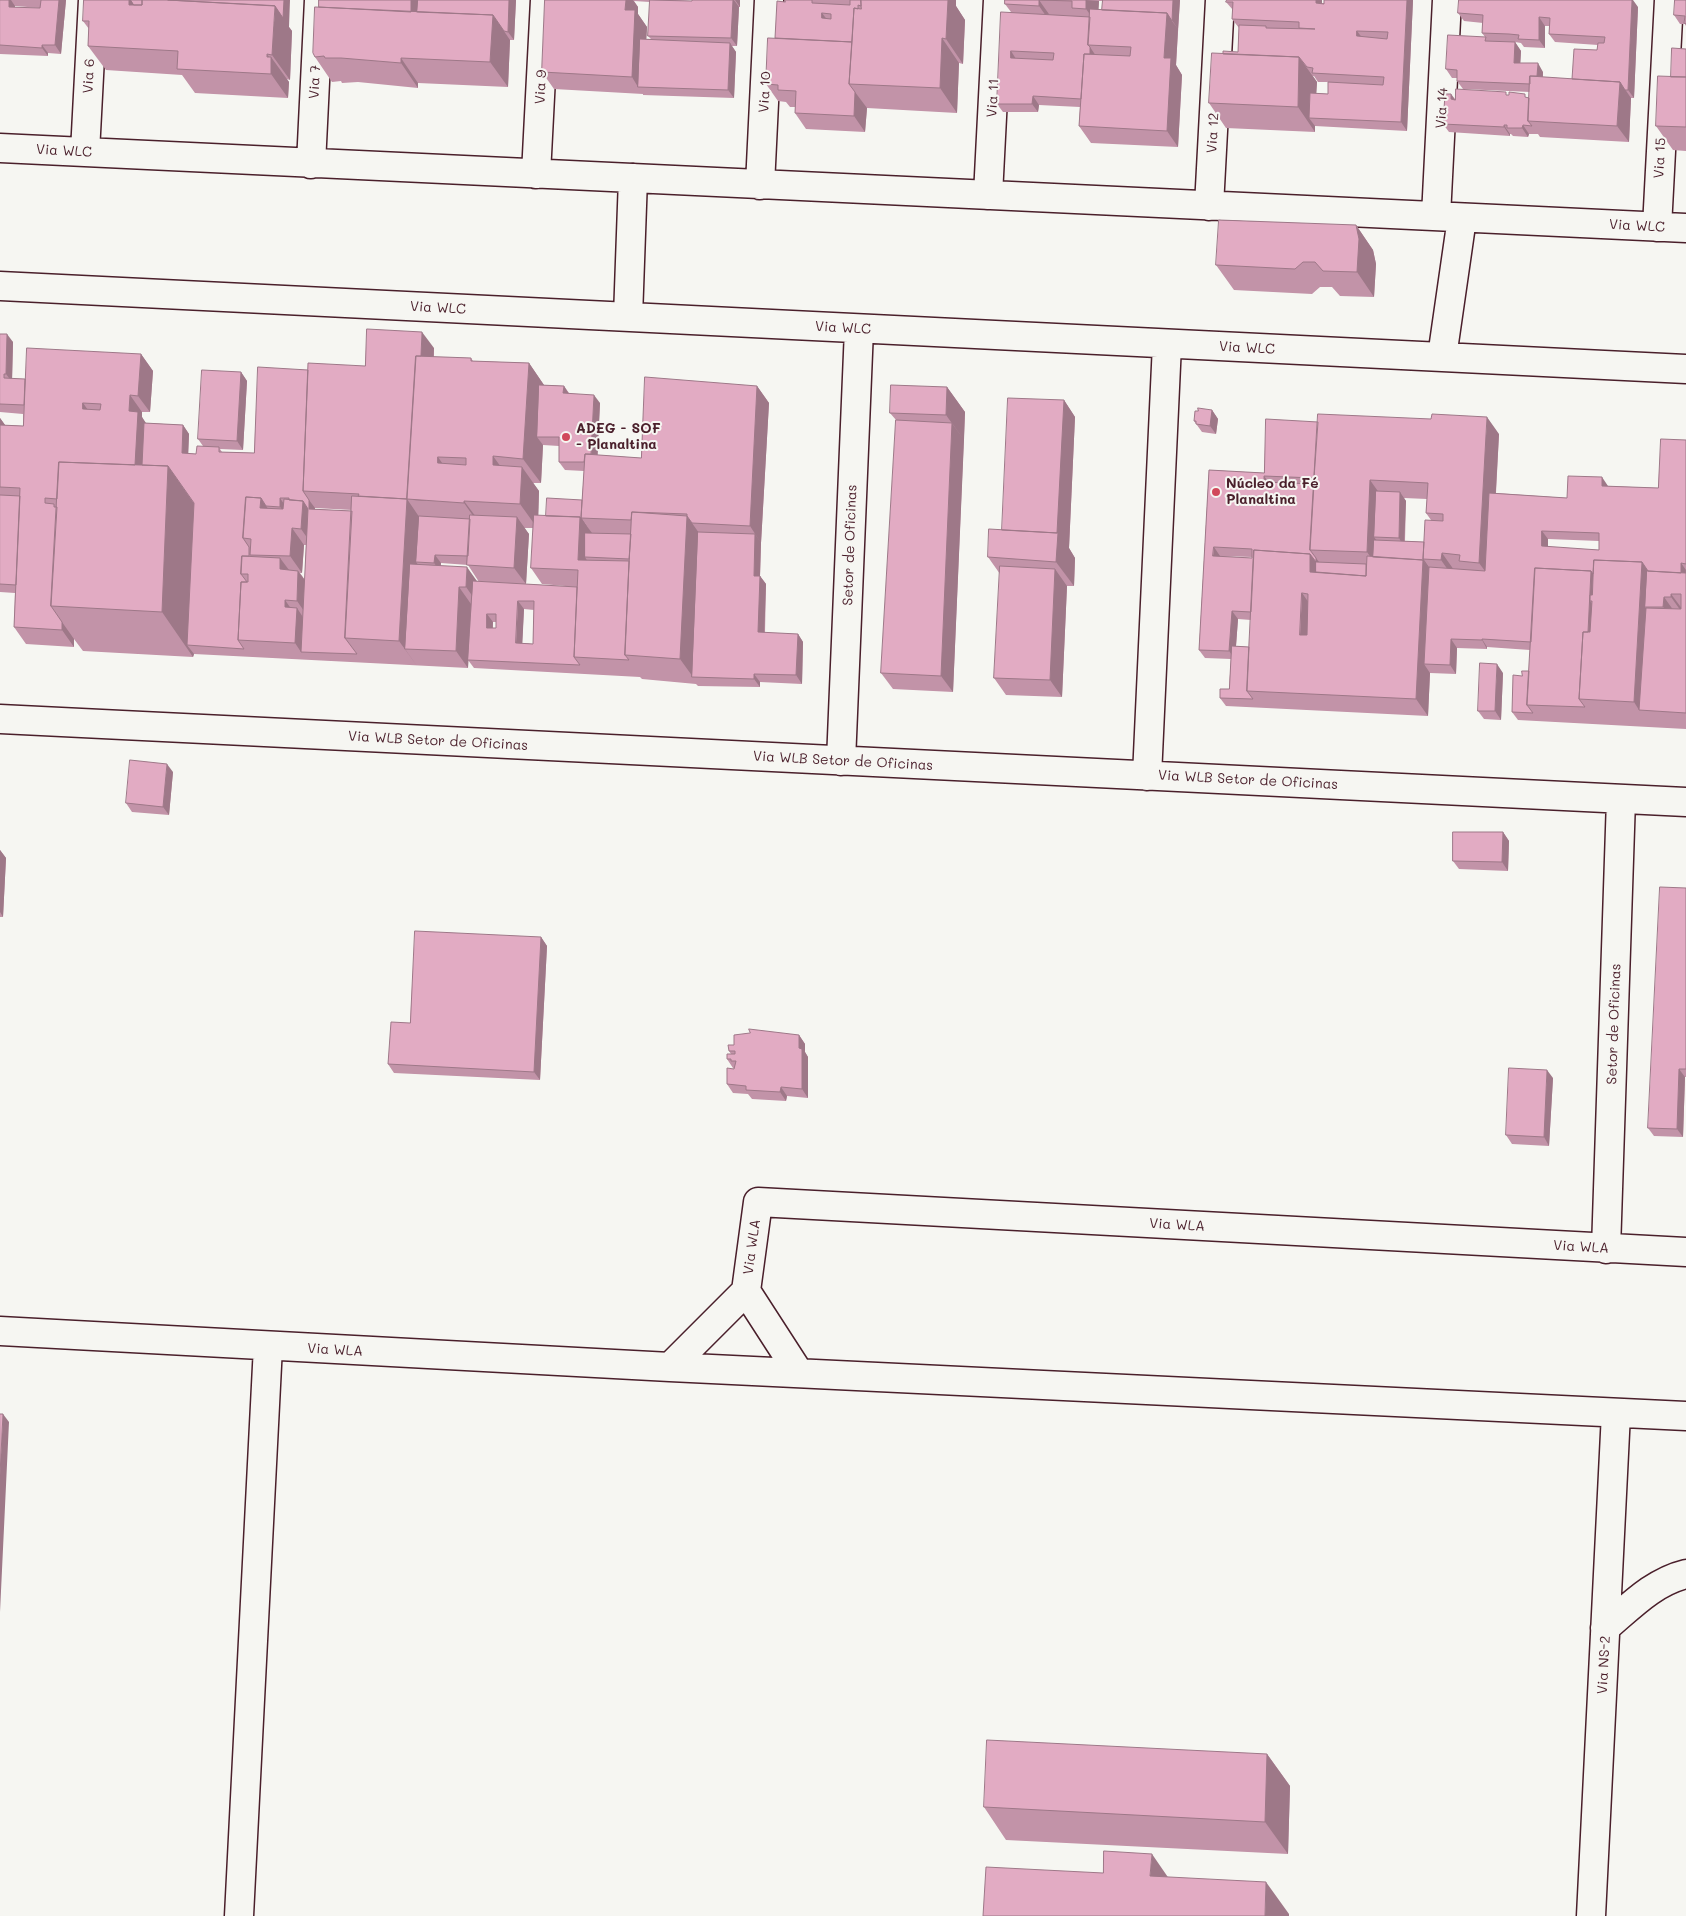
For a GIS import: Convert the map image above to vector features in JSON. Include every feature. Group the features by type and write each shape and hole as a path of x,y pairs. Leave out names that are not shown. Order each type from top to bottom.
{"street":[{"name":"Via 6","path":"85,152 93,0"},
{"name":"Via 7","path":"311,164 319,0"},
{"name":"Via 9","path":"536,174 545,0"},
{"name":"Via 10","path":"760,185 769,0"},
{"name":"Via 11","path":"988,195 998,0"},
{"name":"Via 12","path":"1209,206 1220,0"},
{"name":"Via 14","path":"1442,357 1449,217 1447,0"},
{"name":"Via 15","path":"1656,227 1669,0"},
{"name":"Via WLC","path":"0,148 1686,228"},
{"path":"628,318 633,178"},
{"name":"Via WLC","path":"0,286 1686,369"},
{"name":"Setor de Oficinas","path":"841,761 859,329"},
{"path":"1147,776 1168,344"},
{"name":"Via WLB Setor de Oficinas","path":"0,719 1686,802"},
{"name":"Setor de Oficinas","path":"1606,1249 1621,798"},
{"name":"Via WLA","path":"670,1367 746,1291 758,1202 1686,1252"},
{"name":"Via WLA","path":"746,1291 799,1373"},
{"name":"Via WLA","path":"0,1331 670,1367 1686,1416"},
{"path":"239,1916 268,1346"},
{"name":"Via NS-2","path":"1591,1916 1616,1413"},
{"path":"1605,1628 1660,1583 1686,1574"}],"building":[{"path":"0,0 9,0 9,7 40,8 41,0 59,0 55,45 42,45 42,48 0,45"},
{"path":"84,0 129,0 129,5 142,5 142,0 168,0 275,6 272,55 267,54 267,57 271,57 271,74 177,69 178,51 88,46 89,21 83,21"},
{"path":"131,0 142,0 142,5 134,5"},
{"path":"168,0 284,0 283,18 275,6"},
{"path":"319,0 411,0 411,12 319,7"},
{"path":"418,0 509,0 508,32 504,31 493,15 417,12"},
{"path":"545,0 626,0 625,10 635,10 632,77 542,72"},
{"path":"650,0 733,0 731,38 648,36"},
{"path":"785,0 812,0 812,3 850,5 850,0 861,0 861,6 858,5 858,9 854,8 852,42 775,38 777,1 785,2","holes":["822,13 831,14 831,19 822,18"]},
{"path":"861,0 948,0 946,39 942,38 940,88 849,84 854,8 861,9"},
{"path":"1005,0 1039,0 1039,6 1005,4"},
{"path":"1039,0 1086,0 1086,9 1072,8 1072,1"},
{"path":"1103,0 1173,0 1172,21 1167,13 1102,10"},
{"path":"1227,0 1316,0 1316,3 1324,4 1324,0 1407,0 1401,122 1309,118 1310,93 1328,94 1328,82 1383,85 1384,77 1312,73 1313,68 1307,67 1299,57 1223,54 1223,51 1238,52 1239,25 1266,26 1266,28 1315,29 1299,28 1299,22 1232,19 1233,2 1226,2","holes":["1357,31 1388,32 1387,39 1357,36"]},
{"path":"1459,0 1632,0 1628,90 1625,90 1620,82 1572,79 1574,49 1597,50 1598,43 1604,43 1605,37 1549,34 1550,18 1539,17 1539,40 1518,39 1519,35 1482,33 1483,15 1458,13"},
{"path":"1675,0 1686,0 1686,24 1684,23 1685,16 1674,15"},
{"path":"315,7 493,15 490,62 401,58 401,63 325,58 324,56 315,57 313,53"},
{"path":"1090,9 1167,13 1164,58 1171,58 1167,131 1079,126 1084,54 1130,56 1131,47 1088,45"},
{"path":"1001,12 1090,17 1088,45 1090,47 1090,54 1084,54 1081,99 1033,96 1032,104 997,104","holes":["1011,51 1054,53 1053,60 1011,58"]},
{"path":"1448,35 1486,37 1485,41 1515,42 1514,63 1538,63 1537,76 1530,76 1530,84 1457,81 1457,70 1446,69"},
{"path":"768,38 852,42 849,84 855,92 854,116 795,113 796,91 778,90 778,85 766,84"},
{"path":"640,39 730,43 728,90 638,87"},
{"path":"1672,48 1686,49 1686,77 1671,77"},
{"path":"1212,53 1299,57 1298,107 1209,103"},
{"path":"1530,76 1620,82 1617,126 1528,121"},
{"path":"1658,76 1686,77 1686,127 1656,126"},
{"path":"1456,89 1506,92 1506,95 1509,95 1509,92 1525,94 1525,97 1529,98 1528,121 1532,126 1523,125 1522,128 1507,128 1507,125 1504,125 1504,127 1443,124 1445,94 1451,94 1451,99 1455,100"},
{"path":"1219,220 1356,225 1359,239 1357,272 1323,271 1315,262 1303,262 1295,269 1216,265"},
{"path":"367,329 422,332 421,356 416,356 407,499 303,491 308,363 365,366"},
{"path":"0,334 7,334 6,374 4,374 4,378 25,379 24,405 0,404"},
{"path":"27,348 141,354 138,396 130,395 129,411 138,412 135,465 59,462 57,499 45,498 45,503 54,504 54,507 57,507 51,606 62,622 62,630 14,627 20,488 0,487 0,425 23,426","holes":["83,403 101,404 100,410 83,409"]},
{"path":"416,356 471,358 471,361 529,363 523,459 493,456 493,465 522,467 520,504 407,499","holes":["438,457 466,458 466,465 438,463"]},
{"path":"258,367 308,370 303,491 309,500 309,509 352,511 345,638 357,654 301,652 308,509 303,501 289,500 289,498 280,498 280,507 266,506 261,498 246,497 243,538 249,547 249,556 242,556 241,574 247,582 241,582 238,640 244,649 187,645 194,503 168,466 142,465 144,423 183,425 182,453 196,454 197,446 219,447 219,452 254,453"},
{"path":"202,370 241,372 237,441 198,439"},
{"path":"645,377 757,386 750,526 692,523 687,514 632,512 631,520 581,518 585,454 641,458"},
{"path":"539,385 564,386 563,393 594,395 591,454 585,454 584,462 559,462 559,437 537,437"},
{"path":"891,385 947,387 946,415 890,413"},
{"path":"1008,398 1064,400 1057,533 1002,530"},
{"path":"1198,408 1212,410 1210,426 1196,424 1196,421 1194,421 1195,411 1198,411"},
{"path":"1318,414 1431,419 1432,414 1487,417 1479,563 1459,561 1460,555 1442,553 1441,560 1423,559 1425,520 1443,521 1443,514 1426,513 1428,483 1370,480 1367,552 1310,550"},
{"path":"1266,419 1318,422 1314,478 1264,476 1264,482 1314,484 1310,550 1316,558 1316,562 1310,554 1254,550 1251,612 1232,611 1229,651 1199,650 1209,470 1264,473","holes":["1214,547 1252,549 1252,558 1213,556"]},
{"path":"896,420 952,423 941,676 881,673"},
{"path":"1661,439 1686,440 1686,564 1681,563 1681,573 1648,571 1642,562 1594,560 1593,574 1591,571 1535,568 1531,642 1451,639 1450,665 1424,664 1429,567 1485,571 1489,493 1567,498 1568,476 1602,477 1602,486 1658,488","holes":["1542,531 1599,533 1599,550 1542,546"]},
{"path":"59,462 168,466 162,612 51,606"},
{"path":"1376,491 1400,492 1399,538 1374,537"},
{"path":"0,495 20,496 16,585 0,584"},
{"path":"352,496 407,499 399,641 345,638"},
{"path":"246,497 261,498 260,508 283,509 284,499 303,501 301,529 292,528 290,556 250,555 251,539 243,538"},
{"path":"547,498 582,500 581,518 586,526 580,517 546,516"},
{"path":"632,512 687,516 680,659 625,655"},
{"path":"470,515 517,517 514,568 467,565"},
{"path":"534,515 580,517 578,560 629,561 625,655 629,660 574,657 578,570 531,568"},
{"path":"419,516 470,519 468,556 435,555 434,563 416,562"},
{"path":"989,529 1058,533 1056,562 988,557"},
{"path":"698,532 755,534 754,576 760,576 758,632 798,634 796,675 754,674 754,679 692,677"},
{"path":"585,533 631,534 629,559 585,557"},
{"path":"1374,540 1424,542 1423,559 1429,568 1423,560 1373,557"},
{"path":"1254,550 1310,554 1310,572 1366,576 1367,556 1423,560 1416,699 1247,691","holes":["1302,593 1308,594 1307,635 1300,635"]},
{"path":"242,556 280,558 280,569 298,571 297,601 285,600 285,607 297,608 295,643 238,640 241,582 248,582 248,574 241,574"},
{"path":"1594,560 1642,562 1634,702 1579,699 1583,632 1590,632 1592,601 1590,601 1590,595 1592,595"},
{"path":"1316,562 1366,564 1366,576 1316,572"},
{"path":"410,564 467,567 466,587 459,587 456,651 405,649"},
{"path":"1000,566 1055,569 1050,680 994,678"},
{"path":"1535,568 1591,571 1588,632 1583,632 1579,699 1585,707 1527,705"},
{"path":"1647,571 1686,573 1686,713 1639,710 1646,608 1681,609 1681,594 1671,594 1671,597 1664,597 1663,607 1645,607"},
{"path":"473,581 577,587 574,657 580,665 468,660","holes":["518,601 534,601 533,644 516,643","487,614 496,614 496,628 487,628"]},
{"path":"1232,646 1249,647 1247,691 1253,699 1220,698 1220,689 1229,689"},
{"path":"1480,663 1497,664 1495,711 1478,711"},
{"path":"1522,671 1529,671 1527,705 1533,713 1512,712 1513,675 1522,676"},
{"path":"130,760 167,764 163,807 126,803"},
{"path":"1453,832 1503,832 1502,862 1453,861"},
{"path":"1660,887 1686,888 1686,1069 1679,1069 1677,1129 1648,1128"},
{"path":"415,931 541,937 534,1072 388,1064 391,1022 410,1023"},
{"path":"749,1029 799,1035 799,1048 802,1049 802,1089 781,1087 780,1092 746,1090 746,1086 727,1084 727,1068 734,1069 736,1061 727,1059 727,1054 735,1054 735,1051 729,1051 728,1045 734,1045 734,1035 750,1033"},
{"path":"1509,1068 1547,1070 1544,1137 1506,1135"},
{"path":"0,1414 3,1414 0,1475"},
{"path":"987,1740 1267,1754 1265,1822 984,1807"},
{"path":"1104,1851 1152,1854 1150,1876 1266,1882 1265,1916 983,1916 986,1867 1103,1873"}],"place":[{"name":"ADEG - SOF - Planaltina","path":"566,437"},
{"name":"Núcleo da Fé Planaltina","path":"1216,492"}]}
